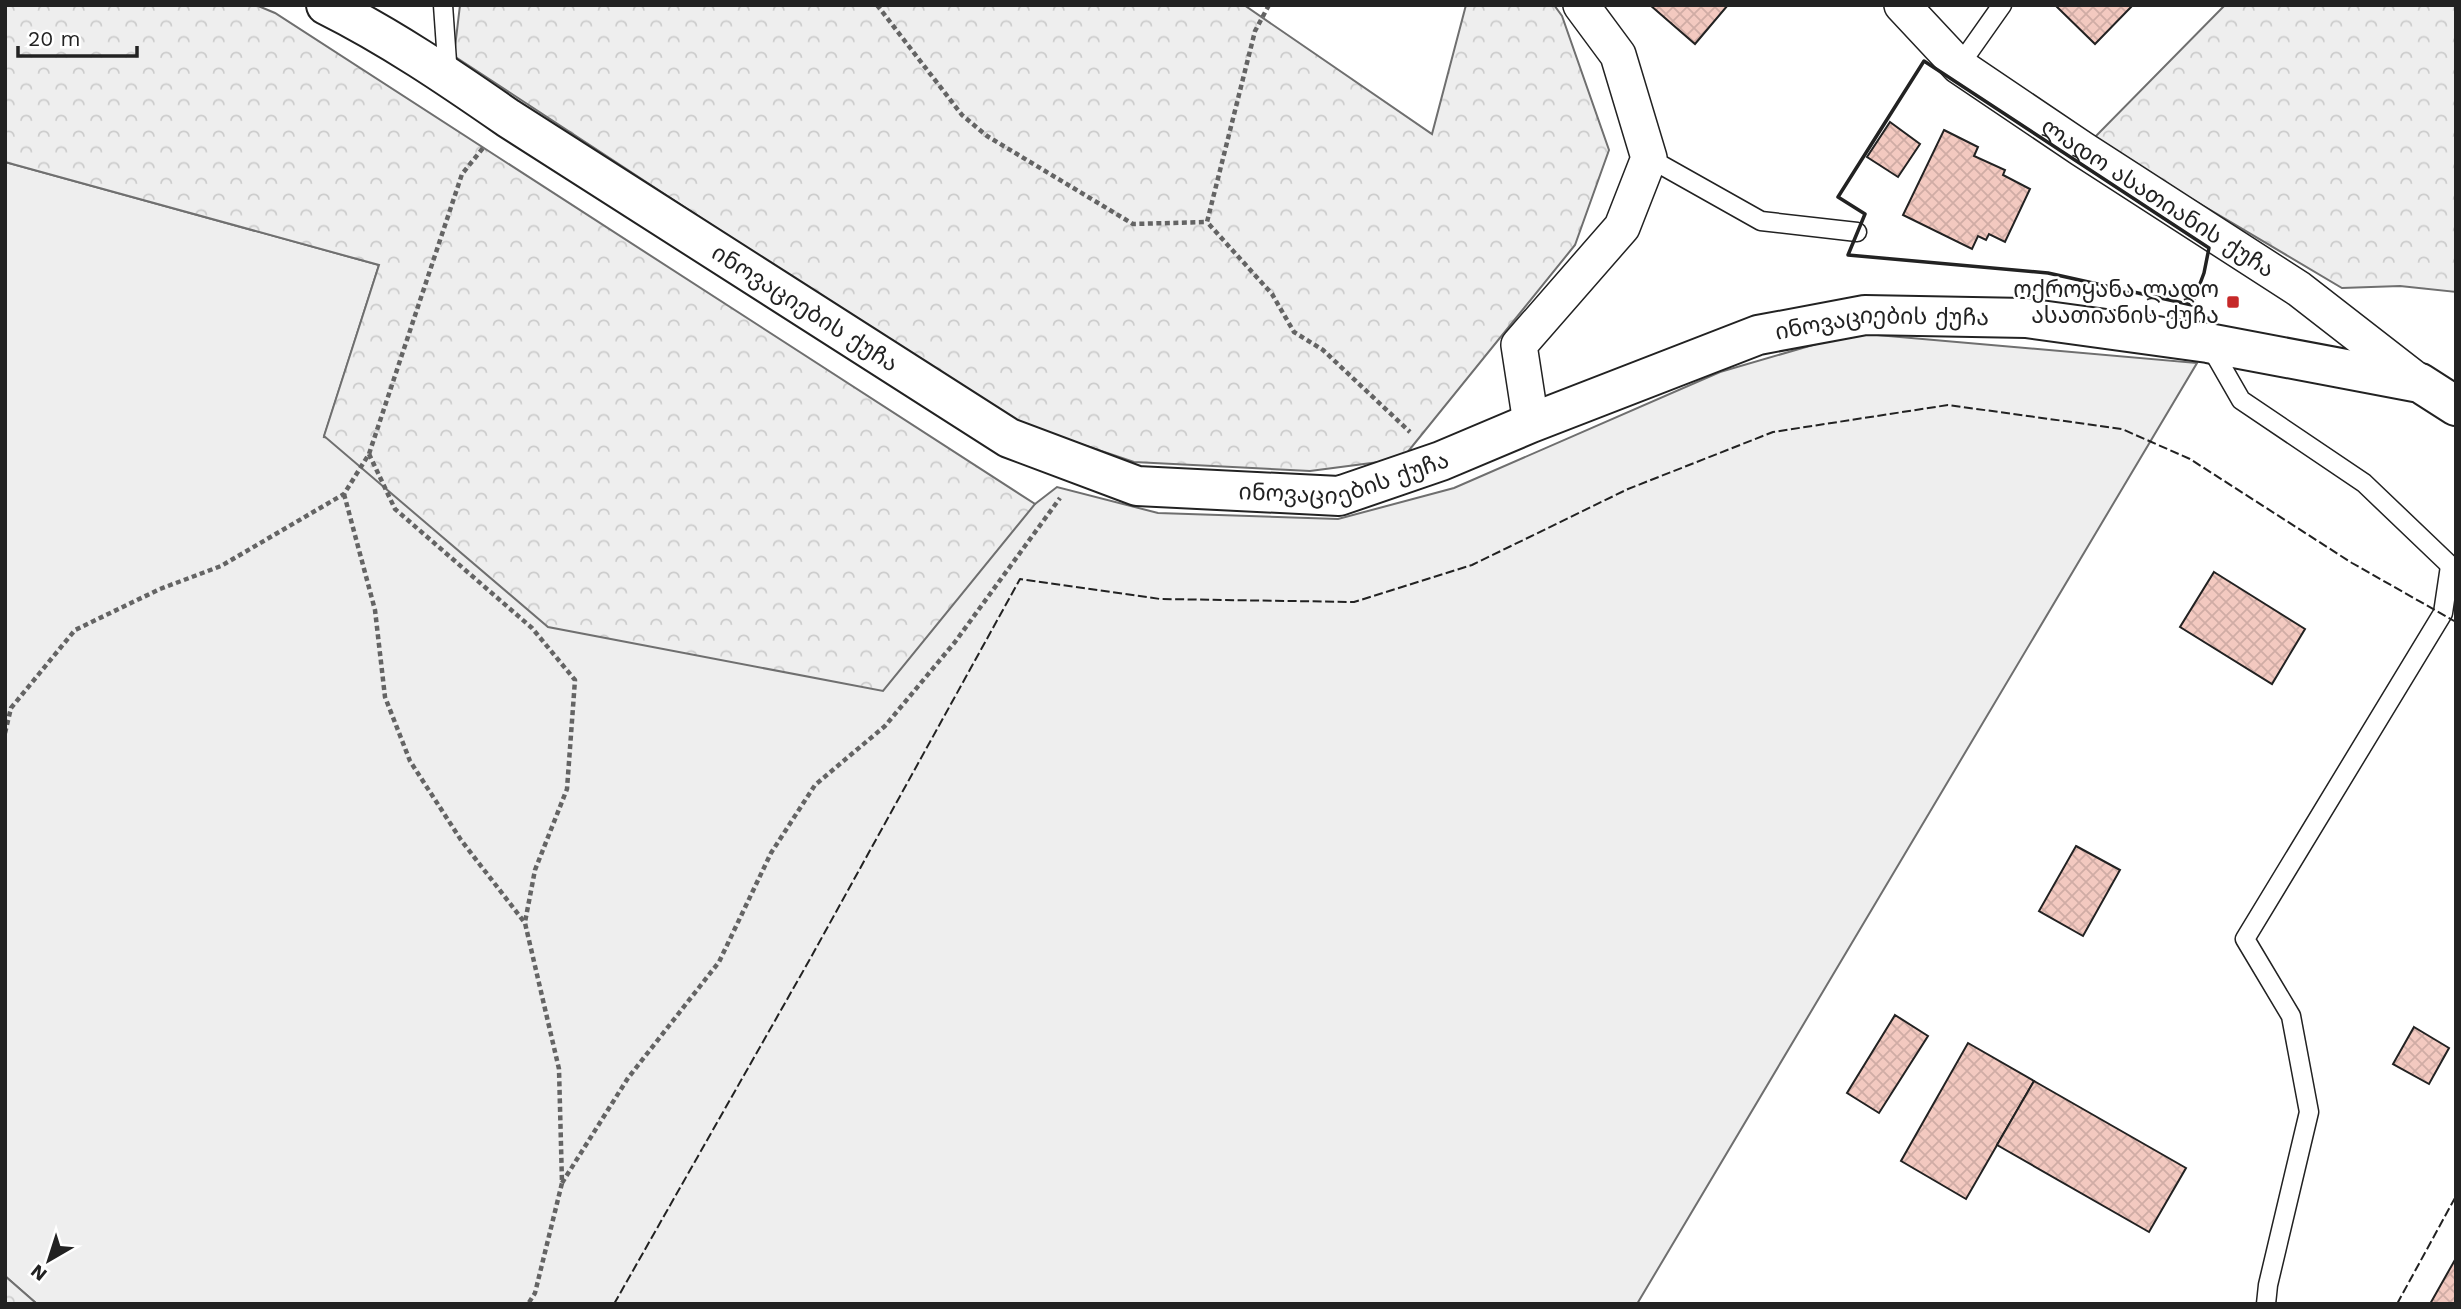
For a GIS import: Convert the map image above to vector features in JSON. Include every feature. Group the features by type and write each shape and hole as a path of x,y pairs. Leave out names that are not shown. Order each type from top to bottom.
{"street":[{"name":"ინოვაციების ქუჩა","path":"326,5 360,22 448,76 508,118 1009,438 1137,486 1339,496 1441,461 1531,422 1758,335 1865,315 2025,318 2208,343 2420,383 2456,407"},
{"path":"1531,422 1519,345 1622,227 1649,158 1618,55 1581,5"},
{"name":"ლადო ასათიანის ქუჩა","path":"1902,5 1959,66 2299,289 2420,383"}],"lane":[{"path":"443,5 448,76"},
{"path":"1959,66 2002,5"},
{"path":"1649,158 1761,221 1857,232"},
{"path":"2208,343 2241,400 2364,484 2453,568 2443,613 2245,939 2291,1016 2309,1112 2268,1285 2266,1304"}],"path":[{"path":"877,5 962,115 987,136 1133,224 1207,222 1272,294 1294,332 1322,350 1441,461"},
{"path":"1207,222 1255,31 1269,5"},
{"path":"5,733 11,708 75,630 160,589 221,566 344,494 369,454 462,174 508,118"},
{"path":"369,454 395,509 532,628 575,680 567,789 534,870 525,923 559,1069 562,1183 535,1293 528,1304"},
{"path":"562,1183 628,1078 719,962 771,853 815,785 894,716 955,642 1083,466"},
{"path":"344,494 375,610 385,697 410,761 461,840 525,923"}],"green space":[{"path":"5,5 256,5 275,13 1035,504 883,691 548,627 324,436 379,265 5,162"},
{"path":"460,5 1244,5 1432,134 1466,5 1554,5 1562,16 1609,150 1575,245 1402,459 1310,471 1134,462 1009,420 454,56"},
{"path":"2225,5 2456,5 2456,292 2400,286 2342,288 2092,140"},
{"path":"5,162 379,265 324,437 1035,504 1057,487 1158,513 1338,519 1454,488 1720,372 1854,333 2197,363 1637,1304 37,1304 5,1276"},
{"path":"5,1276 37,1304 5,1304"}],"building":[{"path":"1650,5 1728,5 1695,44"},
{"path":"2055,5 2133,5 2095,44"},
{"path":"1890,122 1920,144 1898,177 1867,157"},
{"path":"1944,130 1978,147 1974,156 2005,170 2003,175 2030,189 2005,242 1989,234 1986,240 1978,236 1972,249 1903,215"},
{"path":"2214,572 2305,629 2272,684 2180,627"},
{"path":"2076,846 2120,870 2083,936 2039,911"},
{"path":"1895,1015 1928,1036 1879,1113 1847,1093"},
{"path":"2414,1027 2449,1048 2429,1084 2393,1064"},
{"path":"1968,1043 2034,1081 1966,1199 1901,1161"},
{"path":"2034,1081 2186,1168 2149,1232 1997,1145"},
{"path":"2456,1258 2456,1304 2430,1304"}],"fence":[{"path":"614,1304 810,959 1020,579 1160,599 1354,602 1472,565 1628,489 1773,432 1948,405 2122,429 2190,459 2352,563 2456,622"},
{"path":"2397,1304 2456,1196"}],"wall":[{"path":"1924,61 2209,248 2204,273 2192,305 2048,273 1848,255 1865,214 1838,197 1924,61"}],"place":[{"name":"ოქროყანა ლადო ასათიანის ქუჩა","path":"2233,302"}]}
